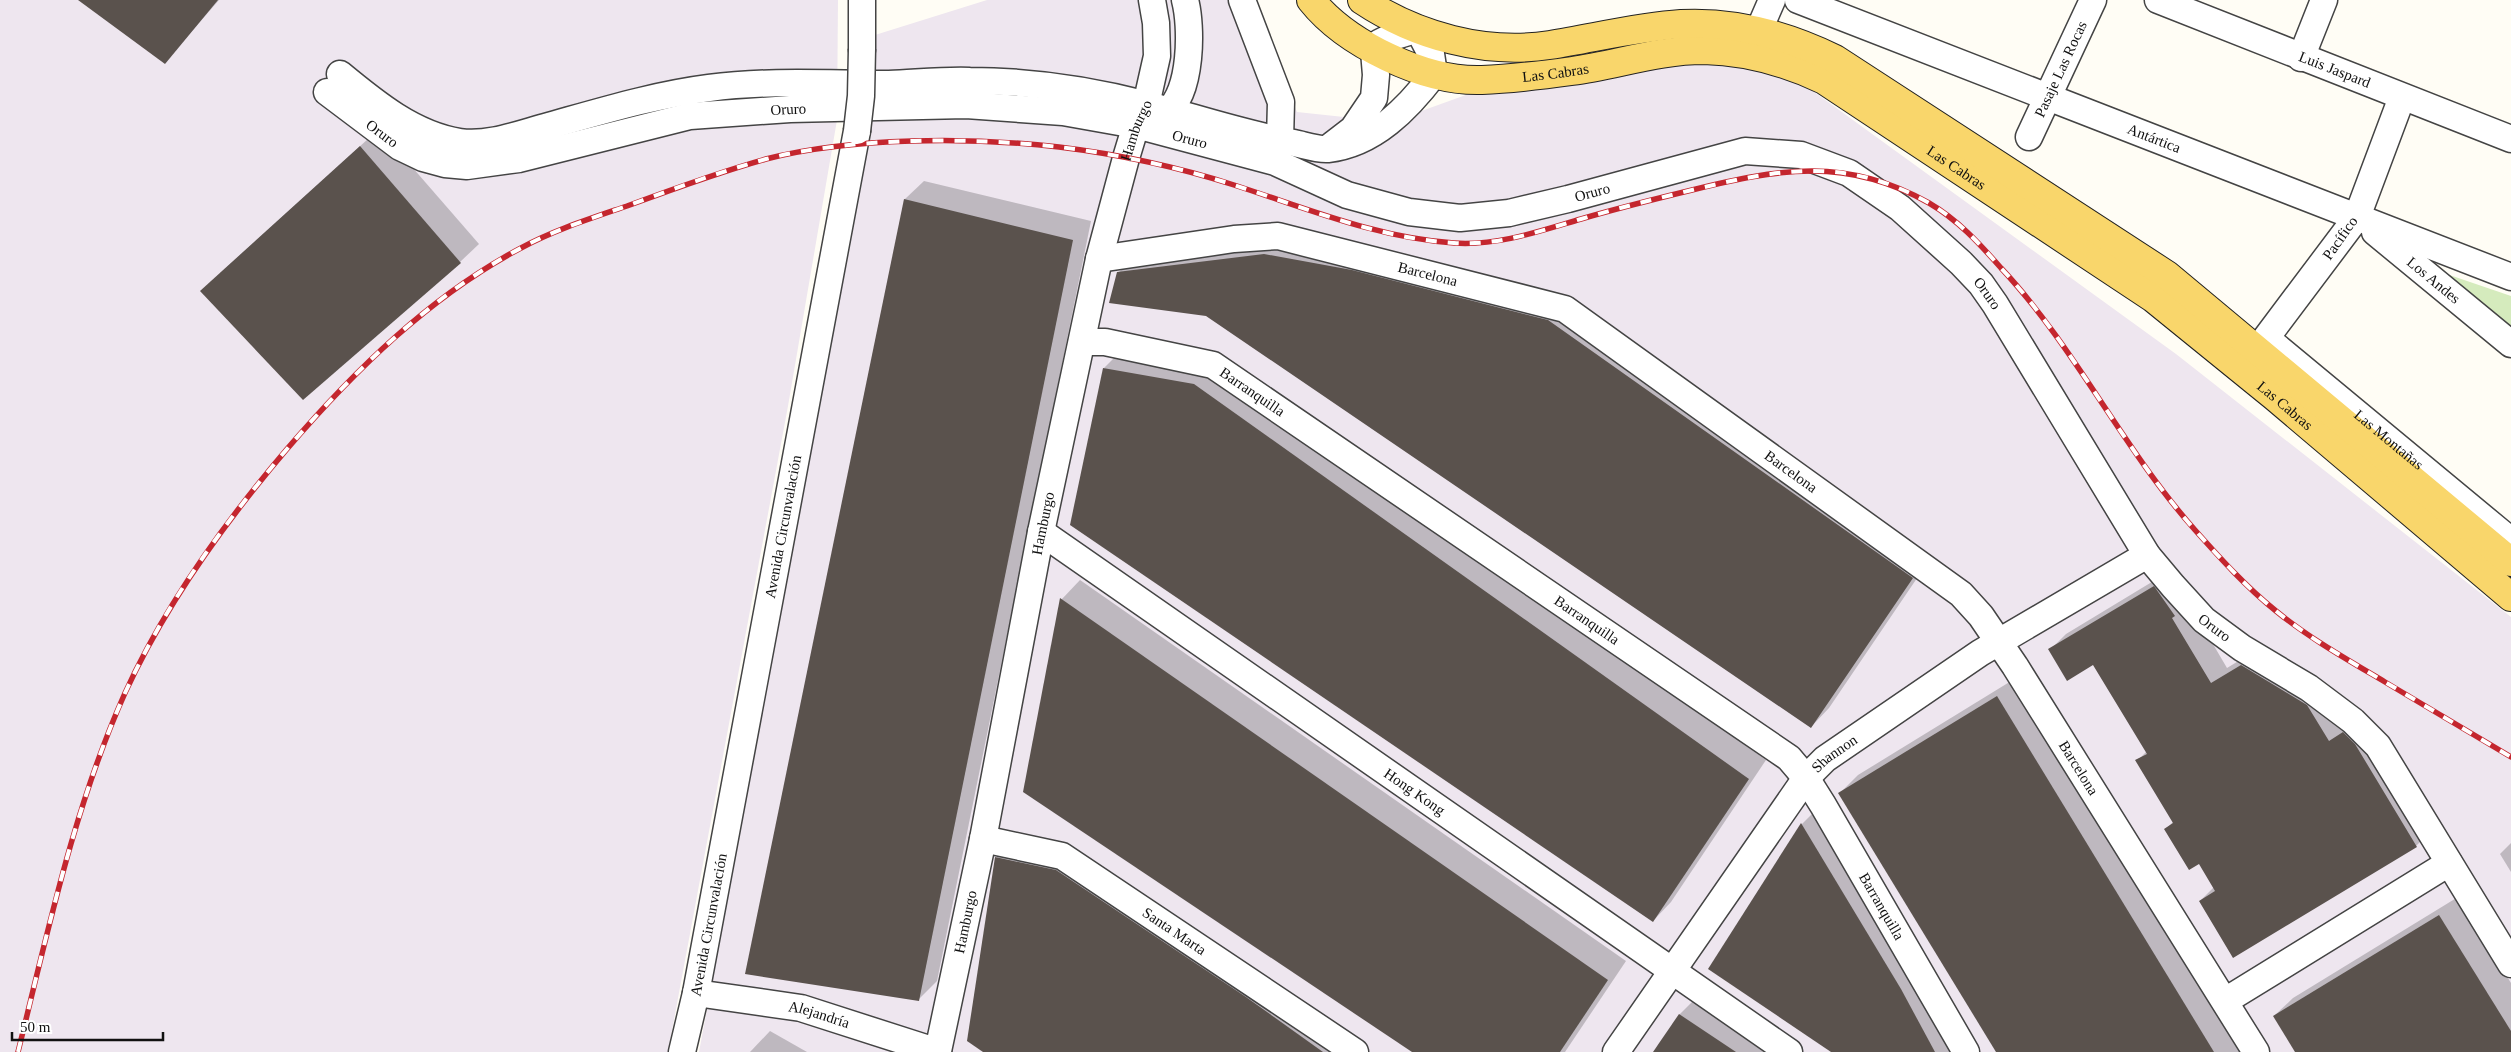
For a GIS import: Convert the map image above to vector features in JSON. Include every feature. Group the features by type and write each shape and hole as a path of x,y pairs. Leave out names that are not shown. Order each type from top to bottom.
{"main road":[{"name":"Las Cabras","path":"1311,0 1347,32 1374,51 1434,74 1480,80 1573,71 1654,55 1703,50 1735,53 1776,61 1824,80 2153,298 2275,397 2511,597"},
{"name":"Las Cabras","path":"1362,0 1418,29 1469,43 1522,47 1548,45 1682,24 1734,26 1759,30 1811,47 1835,59 2167,275 2511,562"}],"street":[{"name":"Avenida Circunvalación","path":"682,1052 696,993 857,131 861,96 862,0"},
{"name":"Hamburgo","path":"938,1052 983,839 1041,532 1099,259 1150,114 1158,56 1156,23 1152,0"},
{"path":"1150,114 1182,85 1189,50 1188,10 1185,0"},
{"path":"1242,0 1281,102 1280,140"},
{"path":"1759,30 1772,0"},
{"name":"Antártica","path":"1798,0 2511,277"},
{"name":"Pasaje Las Rocas","path":"2029,137 2093,0"},
{"name":"Luis Jaspard","path":"2158,0 2511,139"},
{"path":"2302,58 2324,0"},
{"path":"1150,114 1327,149 1355,141 1388,125 1421,92 1434,74 1431,54 1418,29 1389,38 1379,44 1374,51 1376,76 1374,98 1353,129 1327,149"},
{"name":"Oruro","path":"334,83 371,127 400,147 423,158 445,164 466,166 519,159 690,116 742,111 966,105 1063,112 1150,114 1275,162 1347,195 1409,212 1460,218 1509,213 1568,200 1745,151 1801,155 1849,173 1900,208 1981,284 2148,555 2204,620 2242,648 2310,688 2353,721 2378,746 2432,831 2449,863 2511,964"},
{"name":"Pacífico","path":"2266,338 2357,217 2402,97"},
{"name":"Los Andes","path":"2357,217 2511,344"},
{"name":"Barcelona","path":"1099,259 1234,239 1278,236 1565,309 1961,594 1981,616 1998,642 2256,1052"},
{"name":"Las Montañas","path":"2266,338 2511,541"},
{"name":"Barranquilla","path":"1082,342 1105,342 1213,364 1789,758 1806,778 1966,1052"},
{"name":"Hong Kong","path":"1041,532 1789,1052"},
{"name":"Shannon","path":"1616,1052 1806,778 1844,745 1998,642 2148,555"},
{"name":"Santa Marta","path":"983,839 1062,856 1355,1052"},
{"path":"2225,1001 2449,863"},
{"name":"Alejandría","path":"696,993 801,1008 938,1052"}],"shaded area":[{"path":"0,0 838,0 837,120 788,406 668,1052 0,1052"},
{"path":"987,0 1249,0 1297,112 1391,122 1629,36 1693,33 1759,52 2176,354 2511,617 2511,1052 699,1052 865,164 875,35"}],"green space":[{"path":"2429,268 2511,296 2511,334"}],"building":[{"path":"78,0 218,0 165,64"},
{"path":"360,146 461,263 303,400 200,291"},
{"path":"904,199 1073,240 919,1001 745,974"},
{"path":"1264,254 1352,270 1548,320 1913,578 1811,728 1206,316 1109,303 1117,272"},
{"path":"1103,368 1194,384 1749,779 1653,922 1070,525"},
{"path":"2154,586 2175,616 2172,618 2211,683 2241,665 2307,705 2329,741 2343,732 2355,744 2417,847 2233,958 2199,901 2215,891 2199,864 2189,870 2164,829 2173,823 2135,760 2147,754 2093,665 2067,681 2048,649"},
{"path":"1060,598 1608,980 1560,1052 1412,1052 1023,792"},
{"path":"1997,696 2214,1052 1996,1052 1838,793"},
{"path":"1801,823 1901,989 1935,1052 1831,1052 1708,969"},
{"path":"995,857 1056,870 1246,997 1323,1052 983,1052 967,1041"},
{"path":"2439,915 2511,1031 2511,1052 2295,1052 2273,1016"},
{"path":"1679,1014 1736,1052 1653,1052"}],"railway":[{"path":"18,1052 64,870 91,780 107,736 141,660 178,596 219,535 287,449 339,391 395,337 425,312 455,289 521,248 573,225 731,169 766,159 836,146 912,141 950,141 1025,144 1081,150 1125,157 1191,172 1370,229 1425,240 1454,243 1487,242 1519,237 1692,190 1783,172 1812,171 1840,173 1869,178 1899,188 1929,203 1959,224 2001,268 2052,331 2169,499 2214,551 2254,592 2289,621 2329,648 2511,757"}]}
